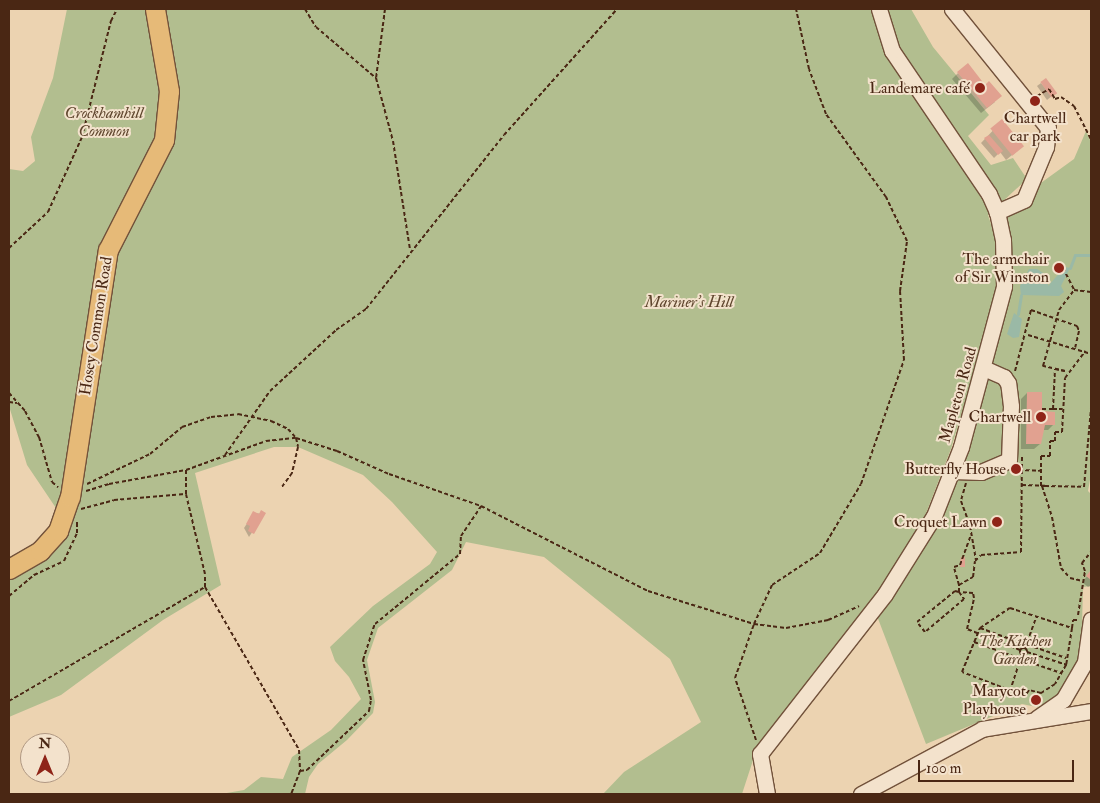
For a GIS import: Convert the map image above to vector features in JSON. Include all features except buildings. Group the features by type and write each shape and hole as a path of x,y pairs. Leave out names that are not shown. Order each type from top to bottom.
{"main road":[{"name":"Hosey Common Road","path":"9,569 40,551 58,531 72,499 108,250 164,140 169,91 155,9"}],"street":[{"name":"Mapleton Road","path":"760,754 885,594 928,527 953,471 984,368 1004,286 1003,240 997,212 989,194 892,51 879,9"},
{"path":"952,9 1048,128 1043,155 1024,200 997,212"},
{"path":"953,471 972,473 997,468 1009,460 1012,406 1008,383 1004,377 984,368"},
{"path":"1034,721 1063,700 1085,662 1091,619"},
{"path":"861,794 982,729 1091,711"},
{"path":"760,754 767,794"}],"path":[{"path":"9,248 48,212 82,137 111,22 117,9"},
{"path":"305,9 316,27 376,78"},
{"path":"384,9 376,78 393,141 410,249"},
{"path":"225,454 270,390 336,330 366,309 410,249 504,135 617,9"},
{"path":"760,754 735,678 754,624 772,585 820,553 861,484 904,360 900,291 907,241 886,197 826,114 809,69 796,9"},
{"path":"1046,91 1049,89 1056,99 1061,96 1074,106 1091,139"},
{"path":"1063,268 1074,290"},
{"path":"1074,290 1091,292"},
{"path":"1069,374 1065,371 1043,366 1055,320 1074,290"},
{"path":"1019,358 1031,310 1078,327 1074,348"},
{"path":"1028,336 1091,354"},
{"path":"1083,581 1070,578 1061,568 1056,556 1052,517 1043,486 1041,486 1041,456 1050,456 1050,441 1056,441 1056,432 1062,432 1065,378 1085,351"},
{"path":"1053,409 1055,369 1065,371"},
{"path":"9,392 25,410 40,437 52,482 72,499 114,500 186,494"},
{"path":"9,402 17,403"},
{"path":"1022,486 1084,487 1091,408"},
{"path":"1042,409 1062,409"},
{"path":"72,499 150,454 182,427 211,417 252,416 288,429 296,438 298,447 292,473 282,487"},
{"path":"72,499 108,484 186,470 225,454 266,441 296,438 337,450 389,474 481,506 648,591 754,624 786,628 828,620 864,603"},
{"path":"976,559 990,552 1020,552 1024,456"},
{"path":"186,470 186,494 205,574 205,587 299,750 300,771 291,794"},
{"path":"1019,470 1042,471"},
{"path":"959,585 973,577 976,559 961,501 972,473"},
{"path":"300,771 307,770 370,711 371,700 363,660 375,624 460,554 461,536 481,506"},
{"path":"971,534 960,556 960,565 954,568 960,592 964,599 925,632 917,622 955,591 960,592 973,593 974,598 966,623 967,629 976,635 1020,650 1025,648"},
{"path":"1072,628 1010,608 980,628 962,672 1025,696 1028,691 1042,693 1055,682 1067,665 1067,658 1072,628 1073,620 1077,620 1085,571 1082,564 1091,552"},
{"path":"9,701 205,587"},
{"path":"1027,652 1025,648 1036,617"},
{"path":"980,628 1018,642 1028,640"},
{"path":"1028,640 1034,647 1067,658"},
{"path":"974,642 1013,656 1020,663"},
{"path":"1010,691 1020,663 1022,654 1020,650"},
{"path":"1022,654 1027,652 1067,665"},
{"path":"1020,663 1030,662 1061,673"}],"green space":[{"name":"Mariner's Hill","path":"67,9 911,9 933,47 989,115 968,136 991,165 1013,158 1027,179 988,215 998,245 999,287 951,449 925,516 886,585 756,751 742,794 603,794 624,772 701,722 670,659 544,557 466,542 452,570 378,628 367,660 375,702 373,713 347,740 318,764 309,777 305,794 221,794 244,790 261,777 283,779 292,757 331,730 361,699 349,677 335,661 330,647 373,606 430,564 437,552 392,502 363,475 298,447 274,447 195,473 221,585 163,620 61,695 9,717 9,571 35,552 60,514 27,465 9,406 9,169 23,171 35,161 31,137 53,78"},
{"name":"The Kitchen Garden","path":"1086,131 1091,142 1091,474 1088,491 1091,494 1091,586 1083,587 1081,665 1046,709 1022,704 926,744 877,616 930,527 1008,290 1002,211 1074,159"}],"shaded area":[{"path":"1065,267 1070,268 1061,286 1064,292 1059,296 1021,295 1020,286 1029,269 1037,269 1048,276 1048,286"},
{"path":"1014,313 1022,319 1019,337 1013,338 1007,334"}],"waterway":[{"path":"1070,268 1075,255 1091,255"},
{"path":"1018,314 1021,295"}],"place":[{"name":"Landemare café","path":"980,88"},
{"name":"Chartwell car park","path":"1035,101"},
{"name":"The armchair of Sir Winston","path":"1059,268"},
{"name":"Chartwell","path":"1041,417"},
{"name":"Butterfly House","path":"1016,469"},
{"name":"Croquet Lawn","path":"997,522"},
{"name":"Marycot Playhouse","path":"1036,700"}],"park label":[{"name":"Crockhamhill Common","path":"104,122"}]}
